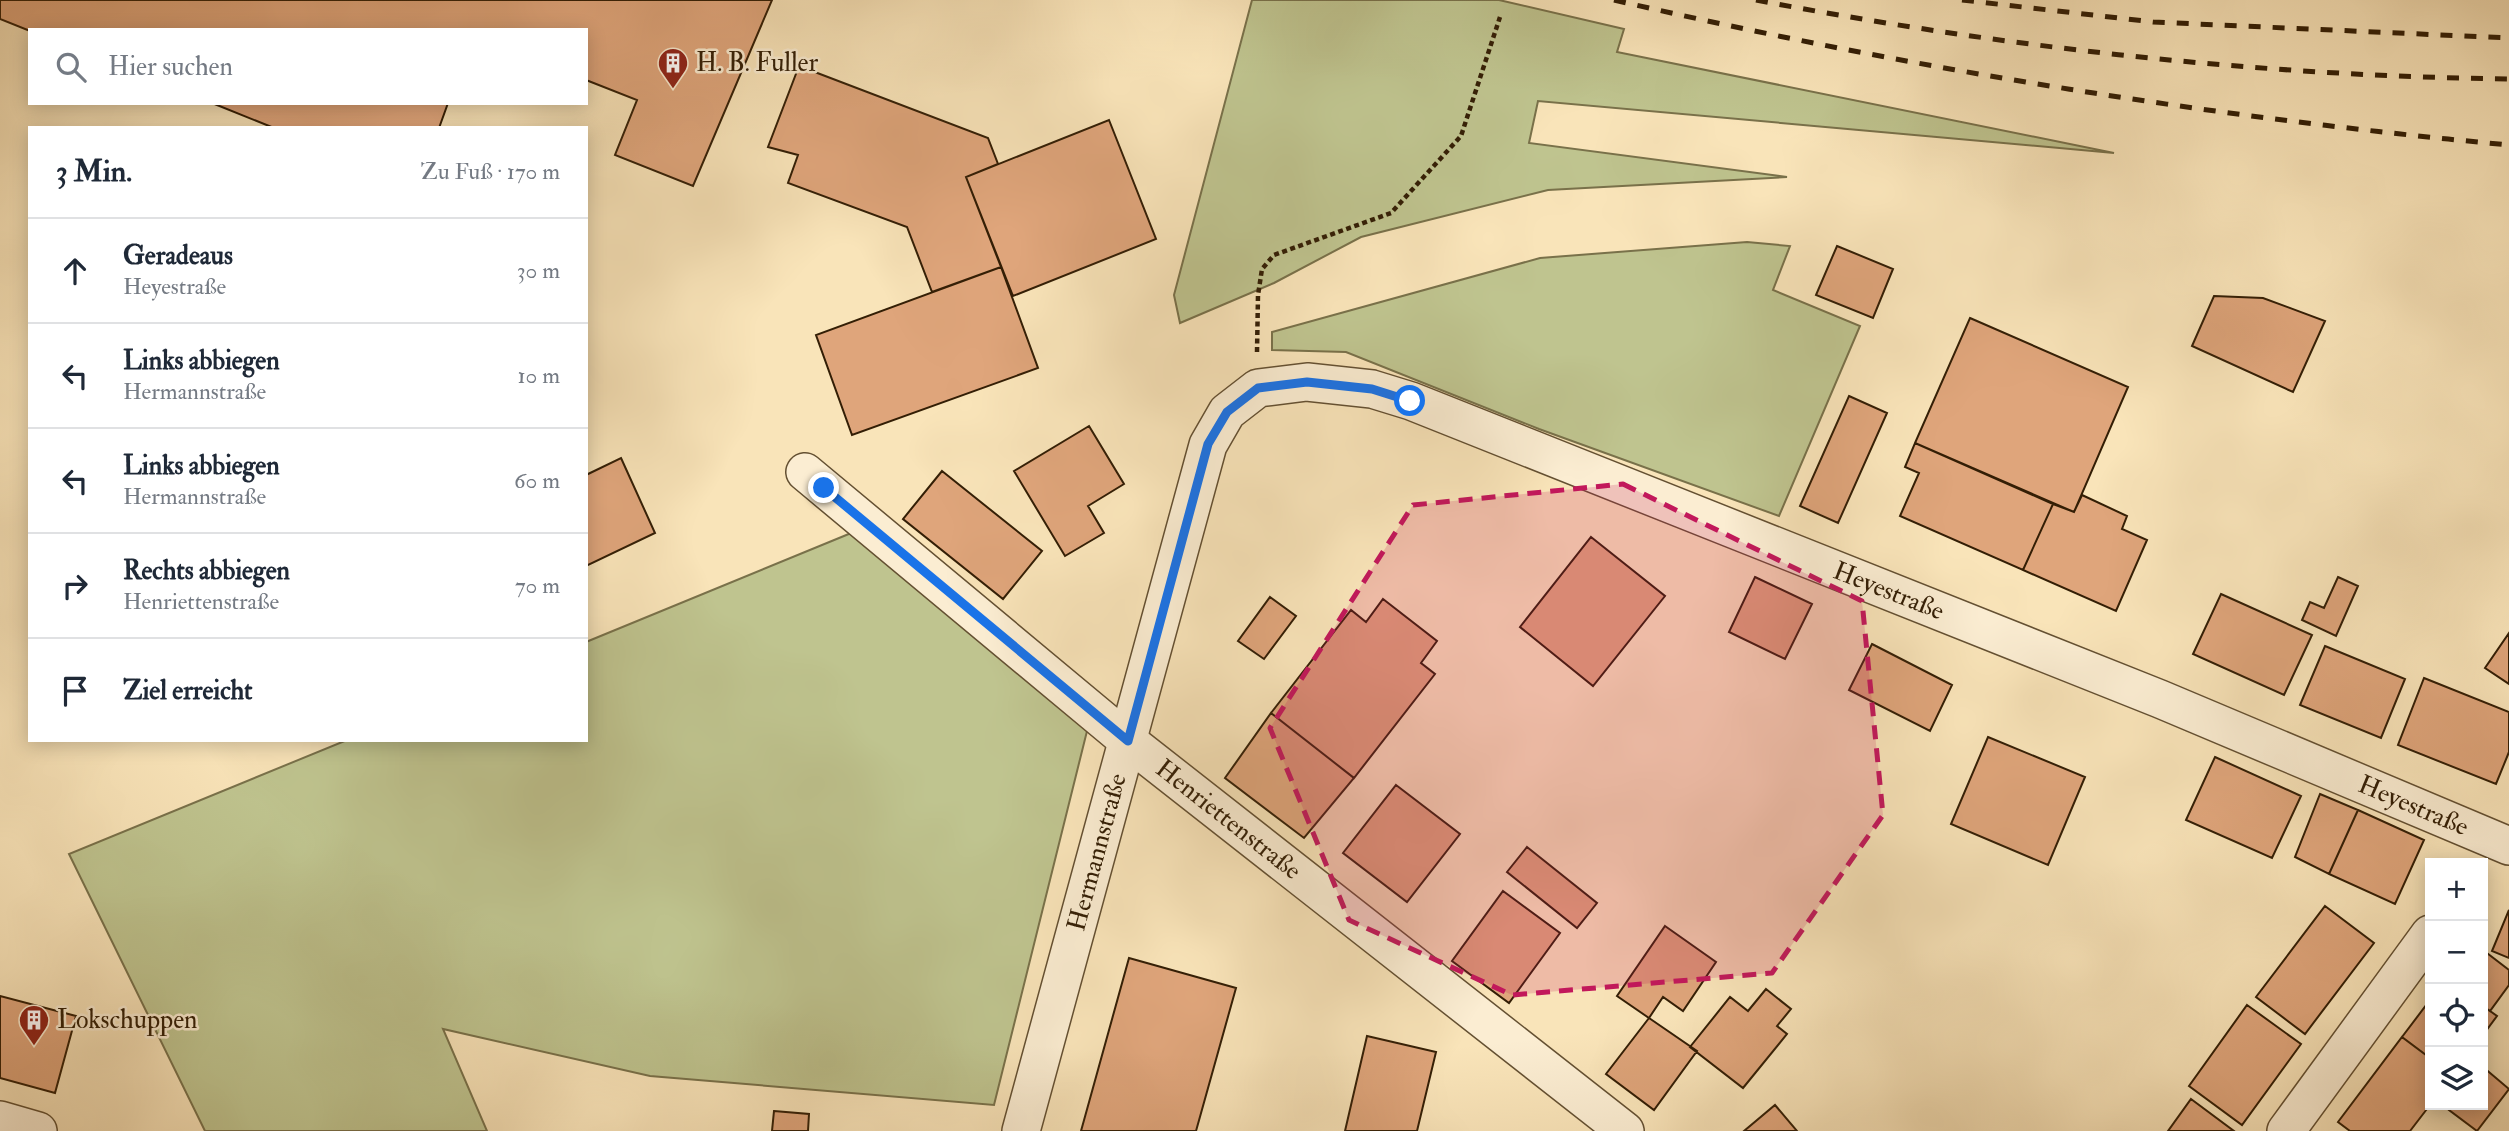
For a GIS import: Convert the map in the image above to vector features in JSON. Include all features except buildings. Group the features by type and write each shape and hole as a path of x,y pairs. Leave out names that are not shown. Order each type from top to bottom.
{"street":[{"name":"Heyestraße","path":"1258,388 1307,382 1372,389 1410,401 2122,683 2499,844"},
{"name":"Hermannstraße","path":"1021,1131 1208,444 1227,412 1258,388"},
{"name":"Henriettenstraße","path":"805,472 1128,741 1625,1131"},
{"path":"2286,1131 2425,941"},
{"path":"0,1120 38,1131"}],"path":[{"path":"1258,388 1257,313 1262,269 1274,255 1391,213 1461,136 1500,17"}],"highlighted area":[{"path":"1623,484 1862,601 1883,815 1772,973 1512,995 1349,920 1270,728 1413,505"}],"green space":[{"path":"1252,0 1499,0 1624,29 1617,52 2114,153 1538,101 1529,143 1787,177 1548,190 1361,237 1274,283 1180,323 1174,295"},
{"path":"1747,242 1790,246 1773,290 1860,326 1779,516 1539,429 1346,352 1272,350 1272,332 1540,258"},
{"path":"861,529 1091,715 994,1105 650,1076 443,1029 487,1131 205,1131 69,854 342,742 588,742 588,641"}],"railway":[{"path":"1614,0 1836,47 2059,88 2284,120 2509,145"},
{"path":"1756,0 1942,32 2131,56 2320,72 2509,79"},
{"path":"1962,0 2153,22 2509,38"}],"place":[{"name":"H. B. Fuller","path":"673,90"},
{"name":"Lokschuppen","path":"34,1047"}],"route":[{"path":"824,488 1128,741 1208,444 1227,412 1258,388 1307,382 1372,389 1410,401"}]}
